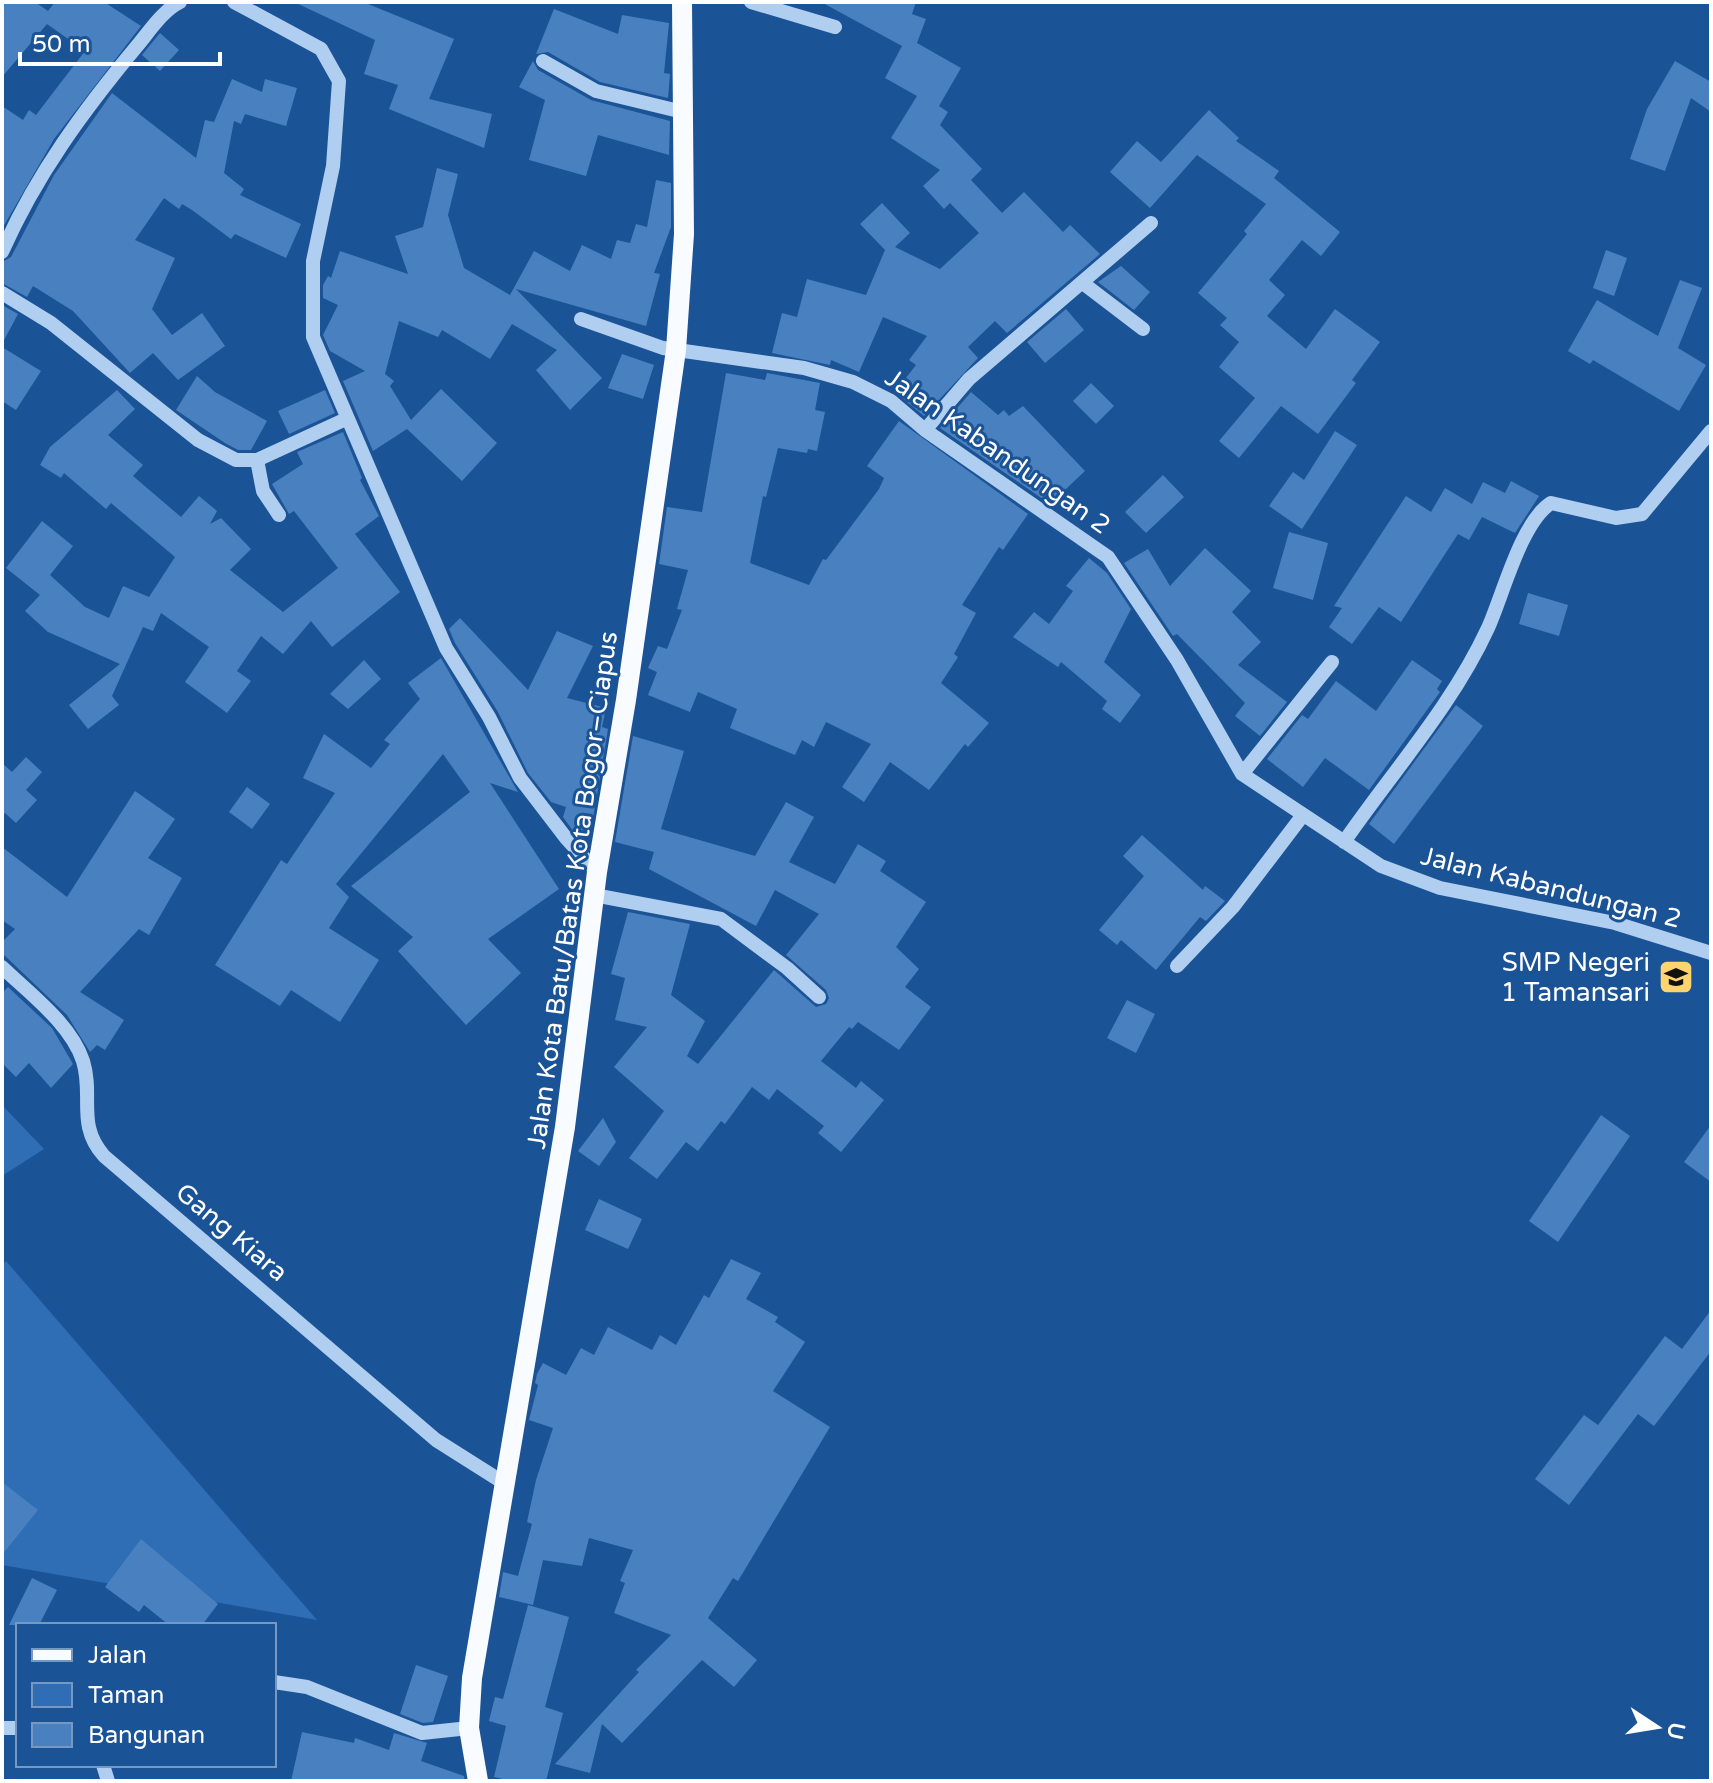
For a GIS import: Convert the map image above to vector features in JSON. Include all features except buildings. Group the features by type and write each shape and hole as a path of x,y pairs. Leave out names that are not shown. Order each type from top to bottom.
{"main road":[{"name":"Jalan Kota Batu/Batas Kota Bogor–Ciapus","path":"478,1781 469,1728 472,1678 565,1127 597,872 626,700 676,350 684,234 682,2"}],"street":[{"path":"2,252 57,148 102,88 162,17 180,2"},
{"path":"234,2 321,49 339,81 333,166 313,261 313,337 346,419 388,506 446,648 489,717 520,778 566,838 597,872"},
{"path":"751,2 835,27"},
{"path":"543,61 596,91 683,112"},
{"path":"925,430 969,379 1084,284 1151,223"},
{"path":"1084,284 1143,329"},
{"path":"2,293 51,323 198,440 236,460 257,460 346,419"},
{"name":"Jalan Kabandungan 2","path":"581,319 676,350 804,368 853,382 891,401 925,430 1108,557 1177,660 1242,774 1381,866 1440,888 1615,923 1711,953"},
{"path":"1344,842 1391,773 1456,689 1487,629 1521,548 1543,508 1551,503 1616,518 1642,514 1711,431"},
{"path":"257,460 263,491 279,515"},
{"path":"1242,774 1332,662"},
{"path":"1177,966 1233,907 1303,815"},
{"path":"594,895 721,919 776,959 819,997"},
{"name":"Gang Kiara","path":"2,967 60,1025 75,1046 86,1079 85,1106 92,1142 104,1156 436,1440 504,1483"},
{"path":"276,1682 307,1687 422,1733 469,1728"}],"green space":[{"path":"2,1105 44,1149 2,1176"},
{"path":"6,1261 317,1620 2,1565 2,1265"}],"place":[{"name":"SMP Negeri 1 Tamansari","path":"1676,977"}]}
